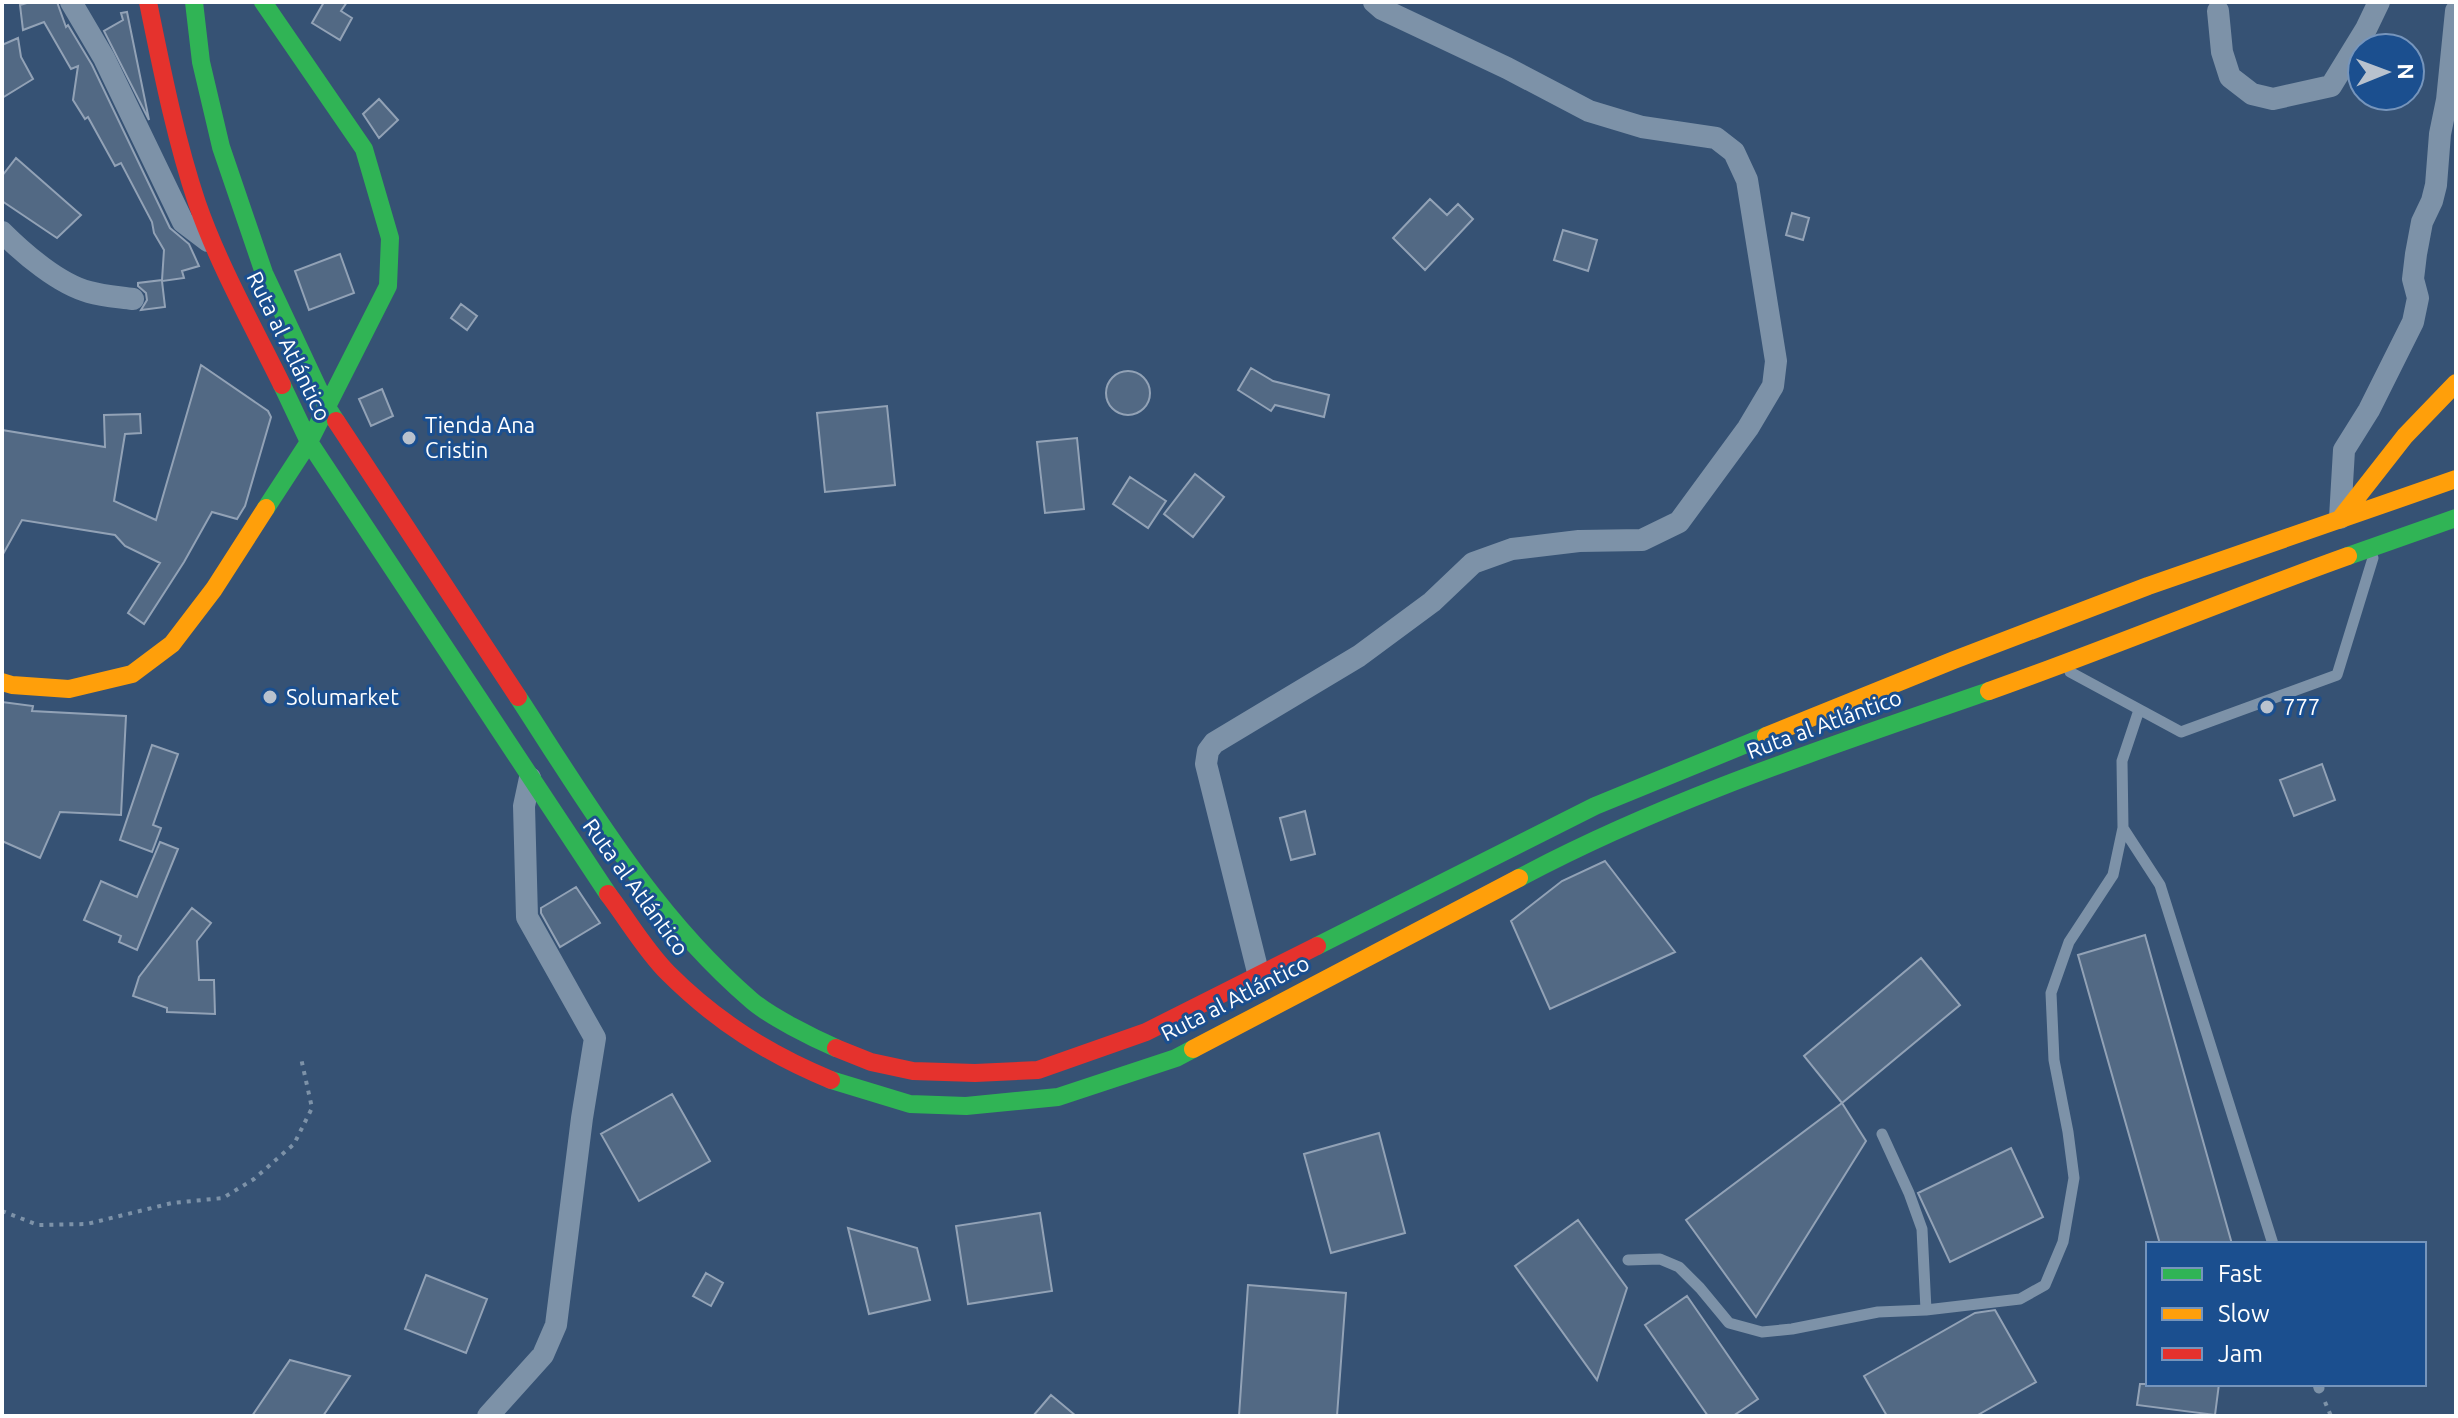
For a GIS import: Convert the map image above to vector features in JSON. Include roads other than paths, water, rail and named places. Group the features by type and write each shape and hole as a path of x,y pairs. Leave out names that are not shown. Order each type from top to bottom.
{"main road":[{"name":"Ruta al Atlántico","path":"148,2 175,130 198,205 214,245 309,442 607,892 666,971 728,1026 795,1065 846,1086 910,1104 966,1106 1058,1097 1176,1058 1575,848 1783,763 2059,666 2229,599 2456,518"},
{"name":"Ruta al Atlántico","path":"194,2 201,62 221,147 264,273 327,407 624,859 687,937 753,1002 820,1041 871,1062 913,1071 975,1073 1038,1070 1146,1032 1595,806 1954,660 2148,586 2456,479"},
{"path":"2,682 69,689 132,674 172,644 214,589 309,442 388,286 390,238 364,149 263,2"},
{"path":"2229,599 2263,576 2344,540 2348,530 2340,519 2405,436 2456,383"},
{"path":"2059,666 2029,654 2034,644 2122,612 2133,605 2148,586"}],"street":[{"path":"71,2 104,58 183,222 214,245"},
{"path":"1259,976 1206,764 1208,751 1214,743 1359,656 1432,602 1473,563 1512,549 1579,541 1642,540 1679,522 1748,428 1773,386 1776,361 1747,180 1734,152 1716,138 1642,127 1589,111 1382,9 1374,2"},
{"path":"2218,11 2222,52 2230,77 2252,94 2273,99 2331,86 2379,2"},
{"path":"2340,519 2344,450 2369,410 2413,322 2418,298 2413,279 2416,254 2422,222 2436,185 2456,11"},
{"path":"2,232 16,247 52,274 88,292 133,299"},
{"path":"488,1416 543,1355 556,1325 595,1038 527,917 524,806 530,778"}],"lane":[{"path":"2059,666 2181,732 2337,675 2376,547"},
{"path":"1628,1260 1660,1259 1679,1267 1729,1323 1762,1332 1878,1312 2020,1299 2045,1285 2063,1242 2074,1178 2054,1060 2051,993 2069,942 2113,875 2123,828 2122,761 2139,710"},
{"path":"2123,828 2160,885 2272,1242"},
{"path":"1882,1134 1922,1229 1926,1310"}],"place":[{"name":"Tienda Ana Cristin","path":"409,438"},
{"name":"Solumarket","path":"270,697"},
{"name":"777","path":"2267,707"}]}
